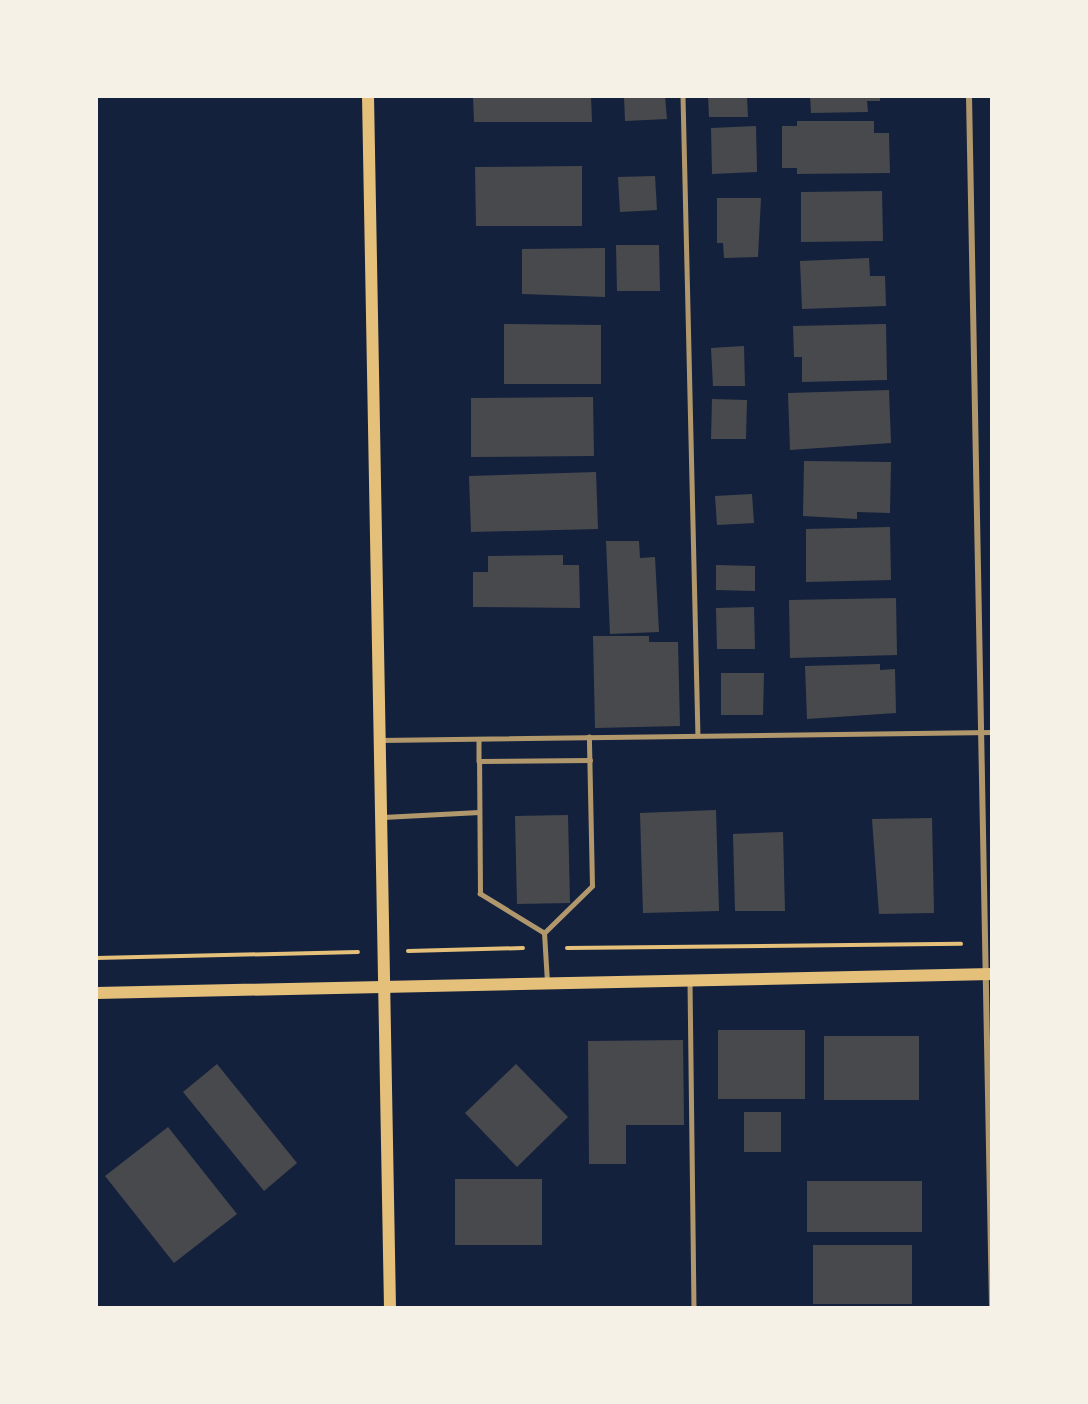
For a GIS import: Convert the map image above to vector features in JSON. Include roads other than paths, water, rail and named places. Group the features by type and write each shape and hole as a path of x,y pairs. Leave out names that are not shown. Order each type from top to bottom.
{"main road":[{"path":"368,96 390,1308"},
{"path":"96,993 990,975"}],"street":[{"path":"969,96 990,975 992,1308"}],"lane":[{"path":"683,96 698,735"},
{"path":"380,740 992,732"},
{"path":"547,984 544,933 592,886 589,737"},
{"path":"478,739 480,894 544,933"},
{"path":"478,761 590,760"},
{"path":"381,817 479,812"},
{"path":"690,981 694,1308"}]}
